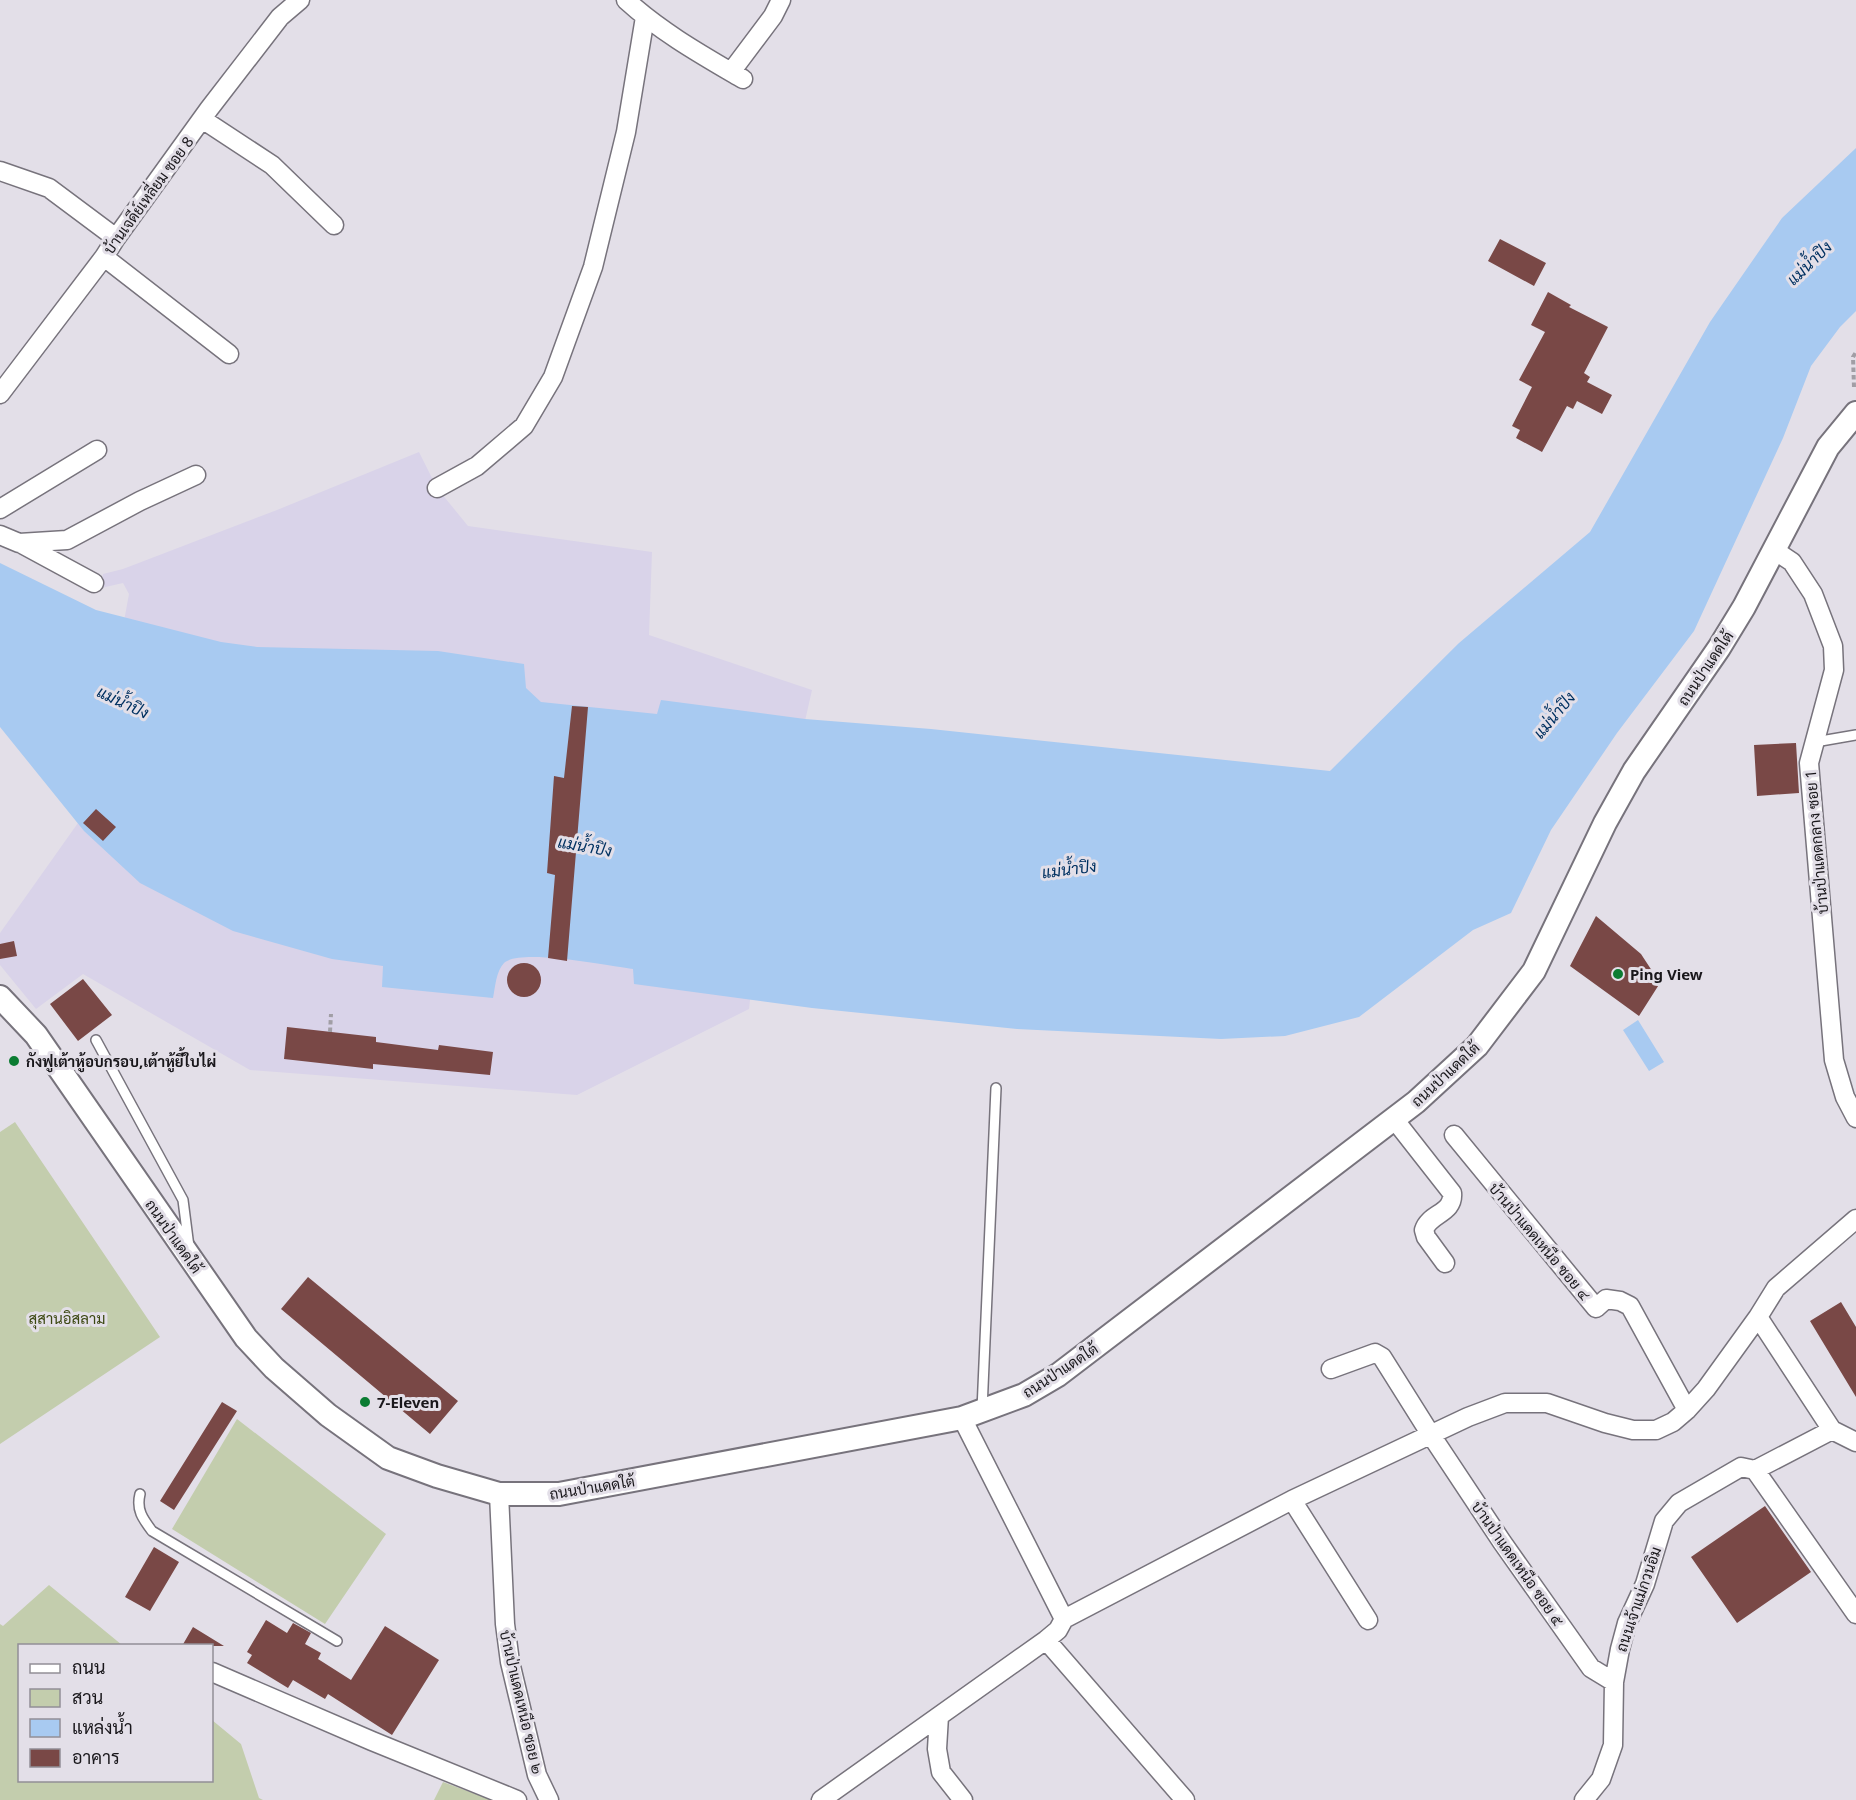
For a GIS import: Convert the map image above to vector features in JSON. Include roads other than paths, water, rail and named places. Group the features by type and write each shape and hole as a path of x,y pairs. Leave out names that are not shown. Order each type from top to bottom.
{"street":[{"name":"บ้านเจดีย์เหลี่ยม ซอย 8","path":"0,394 104,257 202,119 280,17 300,0"},
{"path":"626,0 668,35 737,75 773,16 780,0"},
{"path":"437,488 477,466 524,426 553,377 593,267 626,132 645,17"},
{"path":"202,119 272,165 334,225"},
{"path":"0,171 49,188 116,238"},
{"path":"104,257 229,354"},
{"name":"ถนนป่าแดดใต้","path":"1,1001 36,1035 246,1338 274,1368 328,1415 388,1458 437,1476 500,1494 559,1494 972,1414 1024,1395 1058,1375 1416,1102 1478,1046 1534,971 1605,823 1634,771 1719,648 1744,607 1828,447 1856,413"},
{"path":"0,509 96,450"},
{"path":"19,543 67,540 140,501 196,475"},
{"path":"0,535 94,583"},
{"name":"บ้านป่าแดดกลาง ซอย 1","path":"1774,550 1792,562 1813,594 1833,646 1834,670 1809,763 1834,1060 1845,1097 1856,1118"},
{"path":"1394,1119 1452,1193 1449,1207 1428,1222 1424,1230 1426,1237 1444,1263"},
{"name":"บ้านป่าแดดเหนือ ซอย ๔","path":"1454,1135 1596,1308 1606,1299 1620,1301 1630,1306 1687,1410"},
{"path":"821,1800 1046,1640 1058,1630 1064,1619 1292,1500 1468,1417 1505,1403 1547,1403 1633,1430 1656,1430 1673,1422 1706,1389 1776,1288 1856,1219"},
{"path":"1758,1317 1832,1430 1856,1442"},
{"name":"บ้านป่าแดดเหนือ ซอย ๕","path":"1331,1369 1365,1355 1375,1353 1382,1357 1502,1542 1591,1668 1614,1682"},
{"path":"972,1414 1064,1619"},
{"name":"ถนนเจ้าแม่กวนอิม","path":"1584,1800 1601,1779 1613,1745 1614,1682 1620,1649 1627,1623 1645,1584 1664,1521 1679,1503 1832,1430"},
{"path":"1748,1469 1856,1614"},
{"name":"บ้านป่าแดดเหนือ ซอย ๒","path":"500,1494 505,1624 510,1662 537,1775 549,1800"},
{"path":"1292,1500 1368,1620"},
{"path":"1046,1640 1185,1800"},
{"path":"213,1672 517,1800"},
{"path":"939,1716 937,1749 941,1772 963,1800"}],"lane":[{"path":"1815,742 1856,735"},
{"path":"96,1040 183,1200 191,1261"},
{"path":"972,1414 996,1088"},
{"path":"140,1494 138,1504 141,1517 152,1531 337,1641"}],"water":[{"name":"แม่น้ำปิง","path":"1856,148 1856,311 1840,327 1811,366 1783,438 1694,631 1617,733 1551,830 1511,913 1473,930 1359,1017 1285,1036 1221,1039 1017,1029 812,1008 634,984 633,969 528,957 513,959 501,966 493,998 382,987 383,966 332,959 233,931 140,883 84,831 0,727 0,563 96,610 221,642 257,647 438,651 524,664 526,688 541,702 657,714 661,700 805,719 931,729 1330,771 1459,643 1590,532 1710,322 1782,218"},
{"path":"1638,1020 1664,1062 1649,1071 1623,1030"}],"place":[{"name":"Ping View","path":"1618,974"},
{"name":"กังฟูเต้าหู้อบกรอบ,เต้าหู้ยี้ใบไผ่","path":"14,1061"},
{"name":"7-Eleven","path":"365,1402"}],"park label":[{"name":"สุสานอิสลาม","path":"67,1318"}]}
